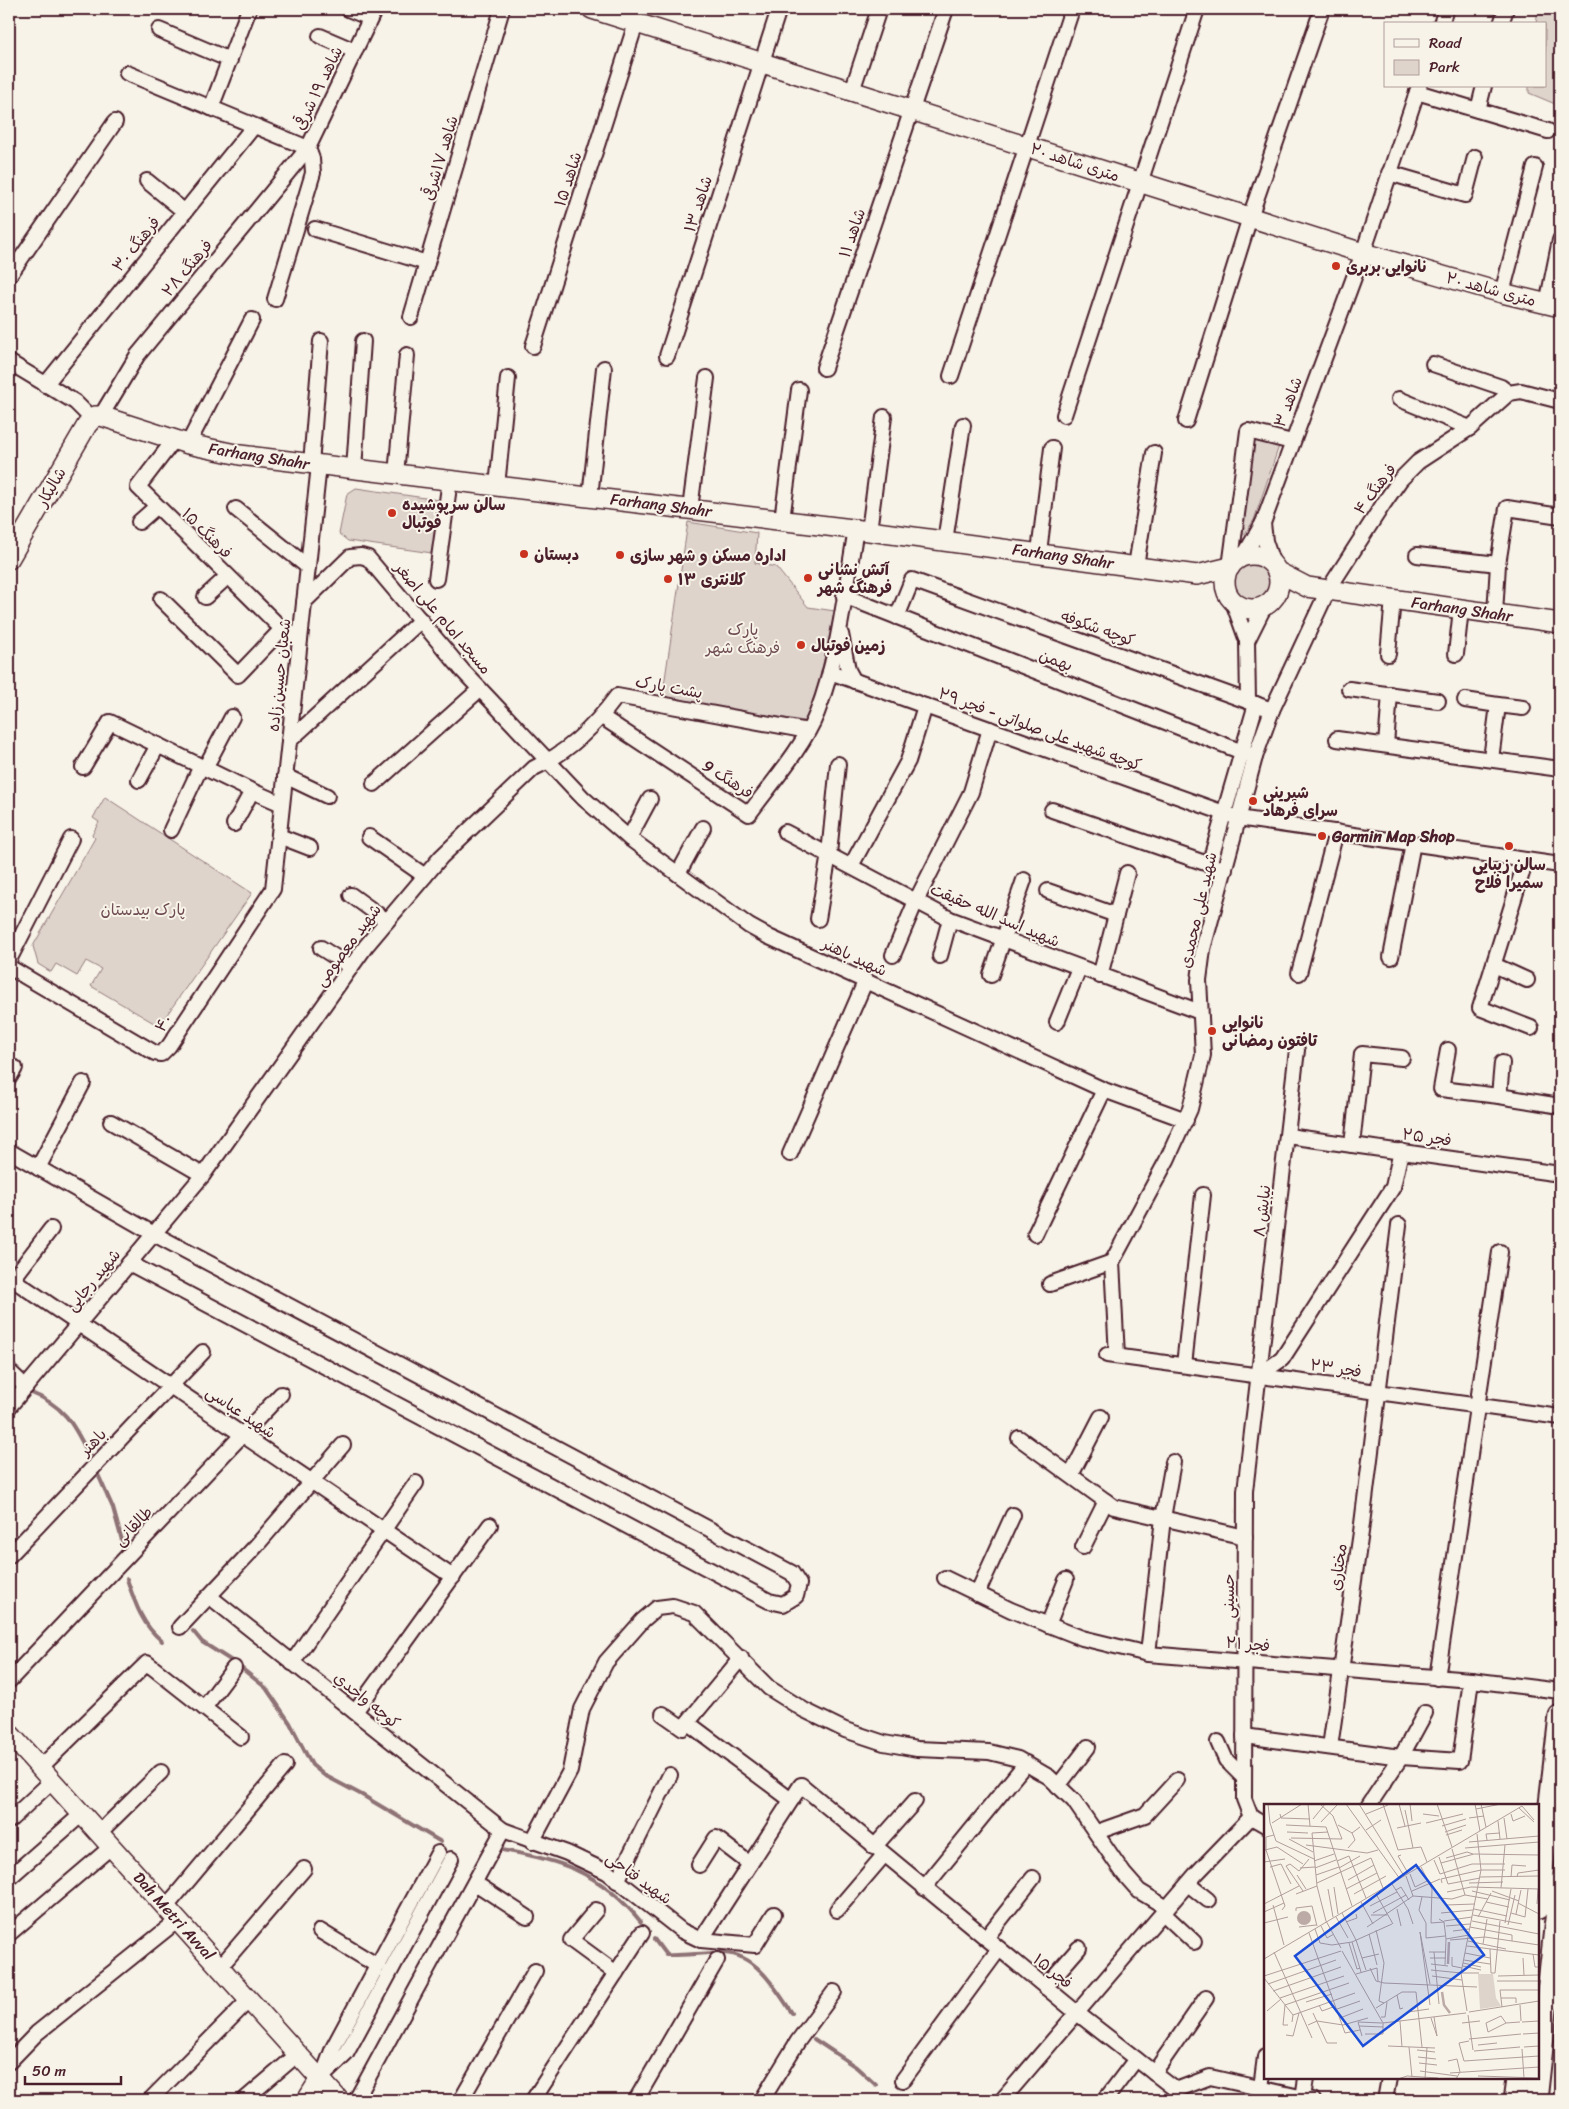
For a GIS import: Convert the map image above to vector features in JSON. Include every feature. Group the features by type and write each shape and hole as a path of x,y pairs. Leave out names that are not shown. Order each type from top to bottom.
{"main road":[{"name":"۲۰ متری شاهد","path":"605,11 1363,253 1502,293 1554,305"},
{"name":"Farhang Shahr","path":"94,415 181,442 240,455 315,465 690,508 1038,552 1197,575 1237,562"},
{"name":"شالیکار","path":"9,559 94,415"},
{"path":"1230,596 1226,577 1237,562 1262,557 1275,568 1279,588 1270,602"},
{"name":"Farhang Shahr","path":"1275,568 1307,587 1560,623"},
{"path":"1197,575 1247,609 1307,587"},
{"path":"1539,1903 1554,1821 1560,1716"},
{"name":"Dah Metri Avval","path":"9,1733 339,2100"},
{"path":"1536,2100 1556,1960 1560,1884"},
{"path":"307,2100 320,2079"},
{"path":"1515,2100 1518,2079"}],"street":[{"path":"348,9 373,13"},
{"name":"شاهد ۱۷شرقی","path":"411,317 502,9"},
{"name":"شاهد ۱۳","path":"667,356 779,9"},
{"path":"852,91 880,9"},
{"name":"شاهد ۱۱","path":"824,368 946,9"},
{"path":"951,376 1072,9"},
{"path":"1064,415 1197,9"},
{"path":"1186,421 1250,217 1322,9"},
{"path":"1502,22 1506,9"},
{"path":"211,108 230,60 245,10"},
{"name":"شاهد ۱۹ شرقی","path":"275,299 313,173 312,159 308,148 373,13"},
{"name":"شاهد ۱۵","path":"533,346 636,22"},
{"path":"159,30 230,60"},
{"path":"320,36 355,51"},
{"path":"127,73 308,148"},
{"path":"1478,110 1484,88"},
{"path":"1418,89 1478,110 1548,131"},
{"name":"شاهد ۳","path":"1275,568 1265,541 1263,523 1363,253 1418,89"},
{"path":"9,276 115,122"},
{"name":"فرهنگ ۳۰","path":"45,385 254,126"},
{"name":"فرهنگ ۲۸","path":"94,415 137,356 308,148"},
{"path":"1389,173 1465,195 1475,157"},
{"path":"1502,293 1535,167"},
{"path":"147,181 184,212"},
{"path":"316,229 427,263"},
{"path":"1554,305 1560,240"},
{"path":"181,442 252,320"},
{"name":"شعبان حسین زاده","path":"273,889 308,568 321,341"},
{"path":"354,469 363,341"},
{"path":"396,474 407,355"},
{"path":"9,362 94,415"},
{"path":"1433,364 1513,392 1524,391 1560,401"},
{"path":"590,497 604,368"},
{"path":"497,486 508,378"},
{"path":"690,508 707,378"},
{"path":"782,520 799,390"},
{"name":"فرهنگ ۴","path":"1328,590 1400,480 1418,462 1470,428 1513,392"},
{"path":"1399,399 1470,428"},
{"path":"808,731 817,712 830,672 844,596 863,530 884,417"},
{"path":"945,540 963,425"},
{"path":"1237,562 1248,431 1292,442"},
{"name":"فرهنگ ۱۵","path":"181,442 138,487 156,507 282,629 300,637"},
{"path":"1038,552 1052,448"},
{"path":"1136,566 1154,453"},
{"path":"436,579 450,480"},
{"path":"139,522 156,507"},
{"path":"1495,614 1498,564 1507,508 1560,516"},
{"path":"236,509 308,568"},
{"path":"1237,562 1263,523"},
{"path":"1417,555 1498,564"},
{"name":"مسجد امام علی اصغر","path":"304,602 350,557 361,556 368,558 480,689 548,761"},
{"path":"205,597 228,577"},
{"name":"کوچه شکوفه","path":"897,617 912,580 1272,710"},
{"name":"شهید علی محمدی","path":"1112,1262 1186,1120 1202,1055 1203,1037 1199,980 1203,949 1238,818 1249,754 1272,710 1328,590"},
{"name":"بهمن","path":"844,596 1249,754"},
{"path":"1210,865 1225,813 1249,754 1252,702 1248,641 1230,596"},
{"path":"161,599 238,675 282,629"},
{"path":"1388,654 1394,599"},
{"path":"1248,641 1270,602"},
{"path":"1456,654 1461,609"},
{"path":"289,741 421,620"},
{"path":"839,622 848,670 854,681"},
{"name":"کوچه شهید علی صلواتی - فجر ۲۹","path":"830,672 1238,818 1560,864"},
{"path":"374,784 480,689"},
{"path":"1349,689 1438,701"},
{"path":"1386,745 1390,694"},
{"name":"پشت پارک","path":"548,761 584,736 602,717 617,696 808,731"},
{"path":"1465,700 1523,708"},
{"path":"1491,759 1498,705"},
{"path":"851,866 908,761 926,706"},
{"path":"170,830 232,717"},
{"name":"فرهنگ 9","path":"602,717 749,814 808,731"},
{"path":"83,767 110,722 282,804"},
{"path":"893,955 916,901 971,792 990,730"},
{"path":"1337,739 1560,769"},
{"path":"139,780 158,745"},
{"name":"شهید باهنر","path":"548,761 583,798 629,838 762,933 865,982 1104,1090 1186,1120"},
{"name":"شهید معصومی","path":"203,1175 351,967 425,876 441,857 534,768 548,761"},
{"path":"818,918 829,854 838,764"},
{"path":"285,776 327,796"},
{"path":"234,824 252,791"},
{"path":"629,838 650,799"},
{"path":"1052,810 1224,870"},
{"path":"678,874 703,828"},
{"name":"شهید اسد الله حقیقت","path":"785,832 950,919 1002,940 1200,1012"},
{"path":"1299,973 1336,832"},
{"path":"279,836 310,848"},
{"path":"369,837 425,876"},
{"path":"9,960 71,839"},
{"path":"1391,957 1413,843"},
{"path":"1526,860 1480,1008 1531,1028"},
{"path":"1100,976 1127,873"},
{"path":"991,976 1024,880"},
{"name":"۴۰","path":"9,967 155,1053 161,1054 169,1046 273,889"},
{"path":"1048,892 1116,915"},
{"path":"351,895 388,921"},
{"path":"940,956 950,919"},
{"path":"321,948 351,967"},
{"path":"1494,965 1527,980"},
{"path":"1057,1022 1079,968"},
{"path":"790,1154 865,982"},
{"name":"نیایش ۸","path":"1259,1375 1297,1050"},
{"path":"1448,1050 1441,1089 1560,1106"},
{"path":"1352,1145 1362,1054 1402,1058"},
{"path":"1499,1096 1502,1063"},
{"path":"38,1168 83,1083"},
{"path":"1035,1234 1104,1090"},
{"path":"111,1122 203,1175"},
{"name":"فجر ۲۵","path":"1288,1136 1560,1174"},
{"path":"9,1151 154,1234 792,1573 799,1584 796,1596 783,1604 769,1601 129,1263"},
{"path":"1259,1375 1282,1359 1393,1187 1401,1151"},
{"name":"شهید رجایی","path":"9,1407 203,1175"},
{"path":"1184,1365 1203,1195"},
{"name":"مختاری","path":"1330,1747 1379,1391 1399,1225"},
{"path":"10,1280 51,1229"},
{"path":"1437,1678 1500,1252"},
{"path":"1050,1284 1112,1262"},
{"name":"فجر ۲۳","path":"1112,1262 1112,1355 1560,1417"},
{"name":"شهید عباسی","path":"10,1280 79,1323 453,1577"},
{"name":"باهنر","path":"9,1556 203,1352"},
{"path":"9,1371 26,1387"},
{"name":"حسینی","path":"1251,1816 1244,1799 1245,1537 1246,1491 1259,1375"},
{"name":"طالقانی","path":"9,1681 281,1394"},
{"path":"1070,1475 1101,1417"},
{"path":"1019,1438 1114,1507 1245,1537"},
{"path":"180,1627 343,1445"},
{"path":"1148,1654 1163,1518 1173,1462"},
{"path":"292,1663 416,1483"},
{"path":"1083,1547 1106,1501"},
{"path":"977,1594 1013,1515"},
{"path":"355,1712 490,1525"},
{"name":"فجر ۲۱","path":"945,1578 977,1594 1082,1638 1148,1654 1471,1680 1560,1691"},
{"path":"1048,1625 1066,1580"},
{"name":"كوچه واحدي","path":"209,1596 503,1830"},
{"path":"532,1842 570,1771 582,1708 606,1662 643,1620 657,1608 674,1606 694,1613 769,1688 804,1710 845,1730 884,1743 909,1748 989,1752 1018,1759 1049,1777 1074,1801 1124,1874 1139,1891 1165,1910 1194,1942"},
{"path":"663,1714 683,1728 740,1658"},
{"path":"9,1821 46,1774 147,1662 241,1737"},
{"path":"204,1708 234,1668"},
{"path":"1244,1736 1401,1757 1460,1761 1471,1680"},
{"path":"1370,1804 1401,1757 1425,1714"},
{"path":"688,1722 791,1800 701,1940"},
{"path":"1218,1742 1226,1760 1244,1778"},
{"path":"1058,1786 1088,1747"},
{"path":"924,1888 1026,1763"},
{"path":"9,2062 36,2033 172,1914 285,1765"},
{"path":"9,1934 105,1840 161,1772"},
{"path":"617,1880 670,1774"},
{"path":"1097,1832 1145,1815 1176,1780"},
{"name":"فجر ۱۵","path":"791,1800 801,1785 1045,1987 1176,2090 1210,2076 1262,2094 1308,2099"},
{"path":"837,1910 915,1801"},
{"path":"9,1878 82,1814"},
{"path":"1002,2100 1165,1910 1251,1816 1264,1824"},
{"path":"356,2100 503,1830"},
{"name":"شهید فتاحی","path":"503,1830 532,1842 567,1852 606,1872 682,1931 701,1940 755,1945 774,1914"},
{"path":"698,1865 716,1838 750,1864"},
{"path":"320,2079 346,2054 409,1923 444,1856"},
{"path":"220,1968 304,1869"},
{"path":"986,1938 1033,1878"},
{"path":"474,1883 527,1916"},
{"path":"1188,1884 1208,1900"},
{"path":"596,1910 571,1940 616,1973"},
{"path":"320,2079 333,2048 378,1966 409,1923"},
{"path":"320,1931 378,1966"},
{"path":"533,2100 642,1933"},
{"path":"1045,1987 1079,1948"},
{"path":"903,2080 999,1949"},
{"path":"636,2100 717,1960"},
{"path":"461,2100 536,1971"},
{"path":"762,2100 798,2041 834,1992"},
{"path":"1154,2073 1206,1998"},
{"path":"150,2100 249,2000"},
{"path":"244,2100 298,2054"},
{"path":"1105,2100 1136,2059"},
{"path":"1262,2094 1264,2069"},
{"path":"1306,2079 1308,2099"},
{"path":"1386,2100 1389,2079"}],"green space":[{"path":"1538,9 1560,9 1560,106 1529,93 1529,88 1546,88 1546,22 1536,22"},
{"path":"1249,433 1281,440 1254,520 1244,535 1235,534"},
{"name":"سالن سرپوشیده فوتبال","path":"356,488 439,500 440,526 432,553 348,541 339,534 347,494"},
{"name":"پارک فرهنگ شهر","path":"688,522 757,533 755,563 776,567 808,607 835,611 810,722 662,699"},
{"path":"1252,556 1262,558 1271,564 1277,573 1279,583 1277,593 1271,602 1262,608 1252,610 1242,608 1233,602 1227,593 1225,583 1227,573 1233,564 1242,558"},
{"name":"پارک بیدستان","path":"105,797 252,893 159,1026 91,986 101,969 86,961 77,976 56,964 51,972 38,964 33,946 95,838 92,835 99,822 93,818"}],"waterway":[{"path":"29,1392 51,1403 66,1416 78,1433 89,1455"},
{"path":"96,1470 113,1508 123,1544"},
{"path":"127,1579 144,1621 162,1641"},
{"path":"193,1631 202,1642 235,1663 266,1688 290,1723 312,1765 324,1775 362,1795 441,1842"},
{"path":"496,1849 539,1857 576,1870 610,1890 641,1922"},
{"path":"654,1939 666,1955 724,1953 746,1959 764,1974 792,2013"},
{"path":"814,2039 856,2067 876,2085"}],"place":[{"name":"نانوایی بربری","path":"1336,266"},
{"name":"سالن سرپوشیده فوتبال","path":"392,513"},
{"name":"دبستان","path":"524,554"},
{"name":"اداره مسکن و شهر سازی","path":"620,555"},
{"name":"آتش نشانی فرهنگ شهر","path":"808,578"},
{"name":"کلانتری ۱۳","path":"668,579"},
{"name":"زمین فوتبال","path":"801,645"},
{"name":"شیرینی سرای فرهاد","path":"1253,801"},
{"name":"Garmin Map Shop","path":"1322,836"},
{"name":"سالن زیبایی سمیرا فلاح","path":"1509,846"},
{"name":"نانوایی تافتون رمضانی","path":"1212,1031"}]}
